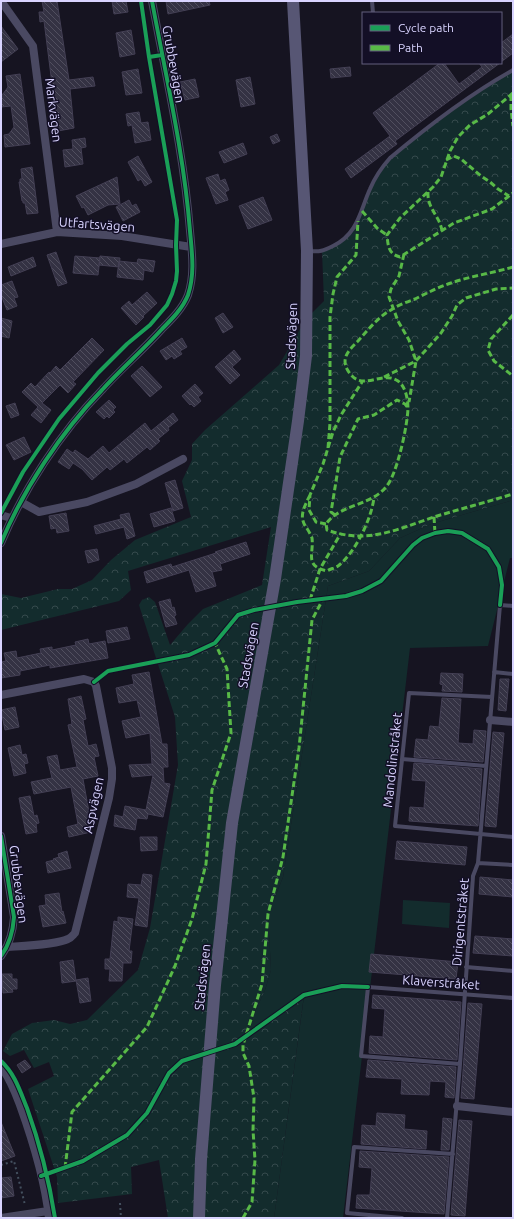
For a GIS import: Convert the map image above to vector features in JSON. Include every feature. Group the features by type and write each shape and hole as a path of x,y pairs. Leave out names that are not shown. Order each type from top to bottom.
{"main road":[{"name":"Stadsvägen","path":"199,1218 201,1159 215,985 232,823 275,579 306,356 307,251 293,1"}],"street":[{"name":"Markvägen","path":"1,1 33,46 57,232"},
{"name":"Grubbevägen","path":"1,543 11,518 48,458 74,422 101,390 151,342 174,316 188,296 193,268 187,192 152,1"},
{"name":"Utfartsvägen","path":"1,244 57,232 122,236 191,247"},
{"path":"21,502 39,512 87,502 136,484 183,459"},
{"path":"1,515 11,518"},
{"name":"Aspvägen","path":"1,695 84,679 94,682 112,768 112,788 75,933 71,938 63,941 8,947"},
{"path":"490,720 513,722"},
{"name":"Grubbevägen","path":"1,836 14,917 14,928 8,947 1,956"},
{"path":"1,1067 11,1082 29,1130 41,1176 48,1215 27,1214 16,1217 1,1218"},
{"path":"457,1106 513,1112"}],"lane":[{"path":"372,1 373,12"},
{"path":"307,251 322,251 339,243 352,231 358,221 371,188 390,158 492,82 513,70"},
{"name":"Dirigentstråket","path":"448,1218 473,876 478,863 500,605 513,606"},
{"path":"494,672 513,674"},
{"name":"Mandolinstråket","path":"480,834 395,826 410,693 492,697"},
{"path":"402,759 486,766"},
{"path":"480,834 513,837"},
{"path":"478,863 513,865"},
{"path":"466,966 513,971"},
{"name":"Klaverstråket","path":"460,1064 361,1056 368,987 513,998"},
{"path":"402,1218 347,1213 354,1147 453,1154"}],"path":[{"path":"1,1165 14,1161 27,1214"},
{"path":"120,1203 121,1218"}],"green space":[{"path":"513,70 513,500 431,524 400,538 369,571 328,586 283,877 268,914 271,970 265,990 254,1014 248,1033 304,995 274,1218 168,1218 159,1160 131,1167 132,1194 58,1203 57,1177 28,1089 54,1076 49,1062 34,1068 24,1050 10,1056 3,1051 12,1034 32,1023 54,1020 70,1024 87,1020 138,970 150,928 178,765 175,717 139,605 142,600 149,597 155,602 170,645 203,609 262,585 271,527 128,571 131,590 119,601 1,630 1,594 21,598 58,589 72,589 92,580 111,560 135,540 191,517 182,481 192,460 192,444 205,430 279,365 306,319 324,301 322,251 339,243 352,231 371,188 390,158 453,110"},
{"path":"513,500 513,558 510,558 488,646 410,648 343,1218 274,1218 304,996 248,1033 254,1014 265,990 271,970 268,914 283,877 328,586 369,571 400,538 431,524"},
{"path":"403,900 450,903 449,928 402,924"}],"building":[{"path":"42,1 57,1 69,80 93,77 95,86 70,89 74,128 58,131 44,21 40,22 39,12 44,12"},
{"path":"112,1 126,1 128,12 114,14"},
{"path":"166,1 209,1 210,5 168,14"},
{"path":"1,26 18,49 1,62"},
{"path":"131,30 135,54 120,57 116,33"},
{"path":"513,34 513,53 502,61 502,42"},
{"path":"439,64 445,64 459,84 482,67 480,64 499,64 395,141 397,144 351,178 345,169 390,136 373,113"},
{"path":"350,67 351,76 331,78 330,69"},
{"path":"138,69 142,93 126,95 122,72"},
{"path":"20,74 30,144 5,147 4,135 9,134 14,127 11,106 1,107 1,95 8,87 6,76"},
{"path":"250,77 255,104 241,107 236,80"},
{"path":"195,79 199,97 185,100 180,82"},
{"path":"139,112 141,123 148,122 151,140 135,143 132,125 128,126 126,114"},
{"path":"277,134 280,141 273,144 270,137"},
{"path":"85,138 86,147 81,148 83,164 65,167 63,150 73,149 72,140"},
{"path":"243,143 247,154 224,163 219,152"},
{"path":"138,156 152,182 145,186 141,179 138,181 128,162"},
{"path":"32,167 38,213 27,214 25,203 22,201 19,182 20,179 22,179 21,169"},
{"path":"218,174 220,181 225,179 229,190 225,192 228,200 216,204 206,178"},
{"path":"117,177 120,204 108,205 88,215 84,207 82,208 76,196"},
{"path":"263,197 272,220 248,229 239,206"},
{"path":"129,200 132,206 136,204 140,212 123,221 116,207"},
{"path":"56,252 67,283 58,286 47,255"},
{"path":"75,256 100,258 98,275 73,273"},
{"path":"100,256 120,258 119,267 99,265"},
{"path":"33,257 36,266 11,276 8,267"},
{"path":"138,259 155,261 153,272 144,270 143,280 117,277 119,261 137,263"},
{"path":"12,281 18,297 14,298 17,306 7,310 1,295 1,285"},
{"path":"147,292 157,303 136,325 121,308 129,301 132,305"},
{"path":"223,313 233,327 223,333 215,318"},
{"path":"1,318 12,321 9,338 1,336"},
{"path":"92,338 104,350 73,382 76,384 68,393 60,385 42,403 51,410 41,423 31,415 38,407 22,392 31,383 35,387 56,366 60,370"},
{"path":"182,338 187,347 180,351 182,354 174,359 172,356 166,360 160,351"},
{"path":"234,350 241,359 232,367 240,375 230,384 215,367"},
{"path":"142,366 162,387 150,397 131,376"},
{"path":"195,384 203,393 198,397 201,401 194,407 191,404 190,405 182,396"},
{"path":"109,400 116,407 113,410 115,412 109,418 107,416 104,419 96,412"},
{"path":"15,403 19,415 11,418 6,406"},
{"path":"173,413 178,420 168,428 169,430 158,439 160,441 150,450 147,447 127,463 124,459 110,470 107,467 92,480 82,469 73,463 69,469 58,462 67,449 73,453 75,450 88,459 103,446 109,453 145,423 151,431"},
{"path":"24,437 31,452 14,460 6,445"},
{"path":"175,480 183,508 173,511 165,483"},
{"path":"171,508 175,521 154,527 150,514"},
{"path":"66,513 69,531 57,533 56,528 51,529 49,516"},
{"path":"129,513 135,536 127,539 124,527 96,534 94,526 121,519 120,515"},
{"path":"246,542 250,554 220,564 222,570 212,572 216,586 196,592 189,570 147,583 144,572 171,564 172,567"},
{"path":"97,549 99,560 88,563 85,551"},
{"path":"170,599 172,608 174,607 176,615 174,616 177,624 166,627 159,602"},
{"path":"127,627 130,639 108,643 106,631"},
{"path":"88,639 89,644 105,641 108,658 50,668 50,665 20,671 20,675 1,678 1,662 6,661 4,653 16,651 17,658 41,653 40,649 52,647 52,650 76,645 75,642"},
{"path":"149,672 162,744 167,744 168,767 163,767 164,783 170,784 163,817 148,814 147,819 137,818 135,830 114,826 115,815 123,817 125,806 146,810 153,775 132,777 129,765 152,764 150,733 126,738 122,721 141,717 137,700 119,703 116,688 134,684 132,675"},
{"path":"441,673 463,674 462,692 442,691 443,685 440,684"},
{"path":"500,679 509,679 506,711 498,710"},
{"path":"81,696 86,719 83,720 88,746 96,744 99,756 94,757 98,776 83,779 91,832 69,837 67,827 78,824 71,787 34,794 31,782 52,778 47,757 57,755 60,770 77,767 68,725 72,724 68,699"},
{"path":"442,698 461,699 458,743 473,744 474,730 486,731 483,762 414,757 416,739 428,740 430,726 439,727"},
{"path":"15,707 19,727 5,730 1,710"},
{"path":"493,732 504,733 496,827 485,826"},
{"path":"20,745 22,755 26,754 28,763 24,764 26,773 14,776 8,748"},
{"path":"414,763 482,769 478,826 409,821 410,807 424,808 426,781 412,780"},
{"path":"30,796 34,816 37,815 39,823 36,824 37,832 26,834 19,798"},
{"path":"140,837 157,837 157,850 141,851"},
{"path":"397,841 467,847 465,865 395,859"},
{"path":"67,851 71,868 48,873 46,862 54,860 53,859 59,857 58,854"},
{"path":"143,874 152,875 147,927 135,925 139,898 127,897 128,884 141,885"},
{"path":"480,877 513,880 513,897 479,894"},
{"path":"59,893 62,912 63,911 66,923 43,927 39,906 46,905 45,895"},
{"path":"118,917 133,919 129,951 132,951 131,963 123,963 122,981 109,981 110,969 105,969 105,959 110,959 114,921 118,922"},
{"path":"475,936 513,939 513,956 473,953"},
{"path":"371,954 458,962 456,979 369,972"},
{"path":"73,960 76,981 62,983 60,962"},
{"path":"2,974 12,974 12,979 17,979 17,989 12,989 13,992 3,993"},
{"path":"88,978 91,1001 80,1003 76,980"},
{"path":"373,995 461,1002 457,1060 369,1053 370,1036 383,1037 385,1009 372,1008"},
{"path":"468,1003 482,1004 474,1099 461,1098"},
{"path":"25,1060 31,1067 22,1073 17,1065"},
{"path":"368,1060 456,1067 454,1098 445,1097 446,1082 430,1081 429,1095 401,1094 402,1079 366,1077"},
{"path":"377,1113 405,1115 404,1129 427,1131 426,1149 361,1144 362,1125 376,1126"},
{"path":"443,1118 452,1119 449,1150 441,1150"},
{"path":"459,1120 472,1121 465,1216 451,1215"},
{"path":"1,1122 15,1156 1,1161"},
{"path":"360,1151 449,1157 444,1214 356,1208 357,1195 370,1195 372,1168 359,1167"},
{"path":"11,1177 14,1196 1,1198 1,1178"}],"marked path":[{"path":"513,93 488,114 470,125 458,137 450,151 441,177 433,187 400,218 387,235 389,249 393,254 400,257 454,223 492,209 513,193"},
{"path":"511,95 513,126"},
{"path":"446,160 454,156 461,159 481,176 509,196"},
{"path":"428,192 429,203 439,221 442,231"},
{"path":"362,211 378,229 387,235"},
{"path":"328,448 330,423 330,317 333,294 337,277 356,255 358,221"},
{"path":"404,254 399,276 391,289 389,297 398,321 409,340 416,361 409,402"},
{"path":"513,267 451,283 397,307 377,320 349,350 345,365 353,376 358,380 365,381 385,378 392,378 398,381 405,390 408,409 397,464 391,479 385,488 369,500 333,517 326,524 327,530 353,536 377,535 513,494"},
{"path":"384,377 416,361 441,333 457,305 466,298 496,289 513,288"},
{"path":"513,315 491,339 488,350 494,361 513,376"},
{"path":"326,524 316,522 309,510 310,495 323,464 333,432 341,415 362,382"},
{"path":"335,515 331,512 340,457 358,419 374,415 397,400 405,404 408,408"},
{"path":"310,495 302,515 304,523 312,538 313,563 320,569 327,571 338,566 351,553 366,525 373,505 374,497"},
{"path":"434,517 435,533"},
{"path":"310,600 320,569 341,533"},
{"path":"243,1218 252,1202 255,1160 253,1130 254,1098 249,1066 243,1053 243,1045 262,984 268,914 283,857 299,748 312,620 323,599"},
{"path":"65,1168 72,1112 147,1027 175,966 192,919 206,864 212,790 231,733 227,669 215,643"}],"cycle path":[{"path":"141,1 149,57"},
{"path":"1,543 32,482 44,462 72,424 109,382 173,317 180,309 188,295 192,279 192,247 184,173 152,1"},
{"path":"1,513 23,472 59,419 98,373 127,344 150,325 167,305 172,294 177,271 177,220 149,57 162,55"},
{"path":"94,682 108,671 189,655 215,643 238,615 254,610 297,602 346,596 362,591 381,581 413,545 422,538 435,533 448,531 462,533 488,549 499,567 502,585 500,605"},
{"path":"1,836 14,917 10,938 7,947 1,956"},
{"path":"41,1176 83,1161 127,1135 147,1113 169,1073 182,1061 235,1044 304,995 342,986 368,987"},
{"path":"1,1061 10,1071 17,1083 32,1122 44,1162 55,1218"}]}
